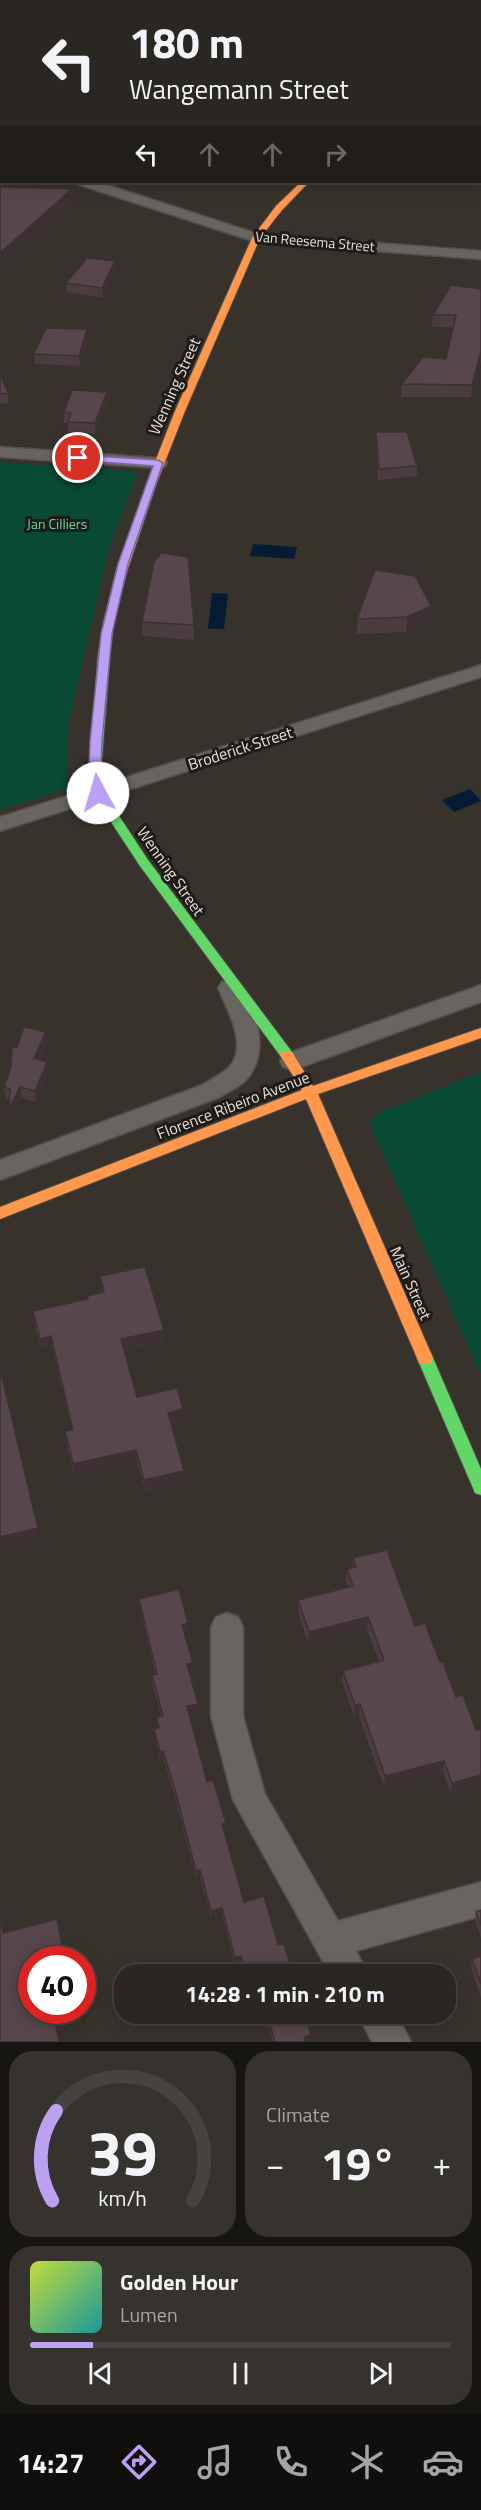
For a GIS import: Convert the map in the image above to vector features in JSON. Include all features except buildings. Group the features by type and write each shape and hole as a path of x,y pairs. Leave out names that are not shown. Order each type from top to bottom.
{"street":[{"name":"Van Reesema Street","path":"88,183 256,238 481,255"},
{"name":"Wenning Street","path":"304,183 279,208 256,238 158,463 123,564 106,634 95,770 98,793 144,863 292,1061 310,1092"},
{"path":"0,452 158,463"},
{"name":"Broderick Street","path":"0,825 480,666"},
{"path":"0,1170 211,1091 238,1073 247,1056 249,1045 246,1028 224,972"},
{"path":"292,1061 481,993"},
{"name":"Florence Ribeiro Avenue","path":"0,1213 310,1092 481,1033"},
{"name":"Main Street","path":"310,1092 481,1488"},
{"path":"227,1627 227,1716 249,1800 344,1964"},
{"path":"330,1941 481,1899"},
{"path":"382,2024 393,2042"}],"green space":[{"name":"Jan Cilliers","path":"0,462 138,472 108,551 67,730 68,788 0,810"},
{"path":"481,1072 480,1374 370,1124 375,1114"}],"water":[{"path":"253,544 297,547 294,559 250,556"},
{"path":"212,593 228,594 224,629 208,629"},
{"path":"470,789 481,801 454,812 442,800"}],"traffic: fast":[{"path":"104,655 95,770 98,793 144,863 287,1055"},
{"path":"425,1358 481,1488"}],"traffic: slow":[{"path":"104,655 109,620 122,568 180,411 256,238 279,208 304,183"},
{"path":"0,1213 310,1092 481,1033"},
{"path":"287,1055 310,1092 425,1358"}],"route":[{"path":"78,458 158,463 123,564 106,634 96,741 95,770 98,793"}]}
